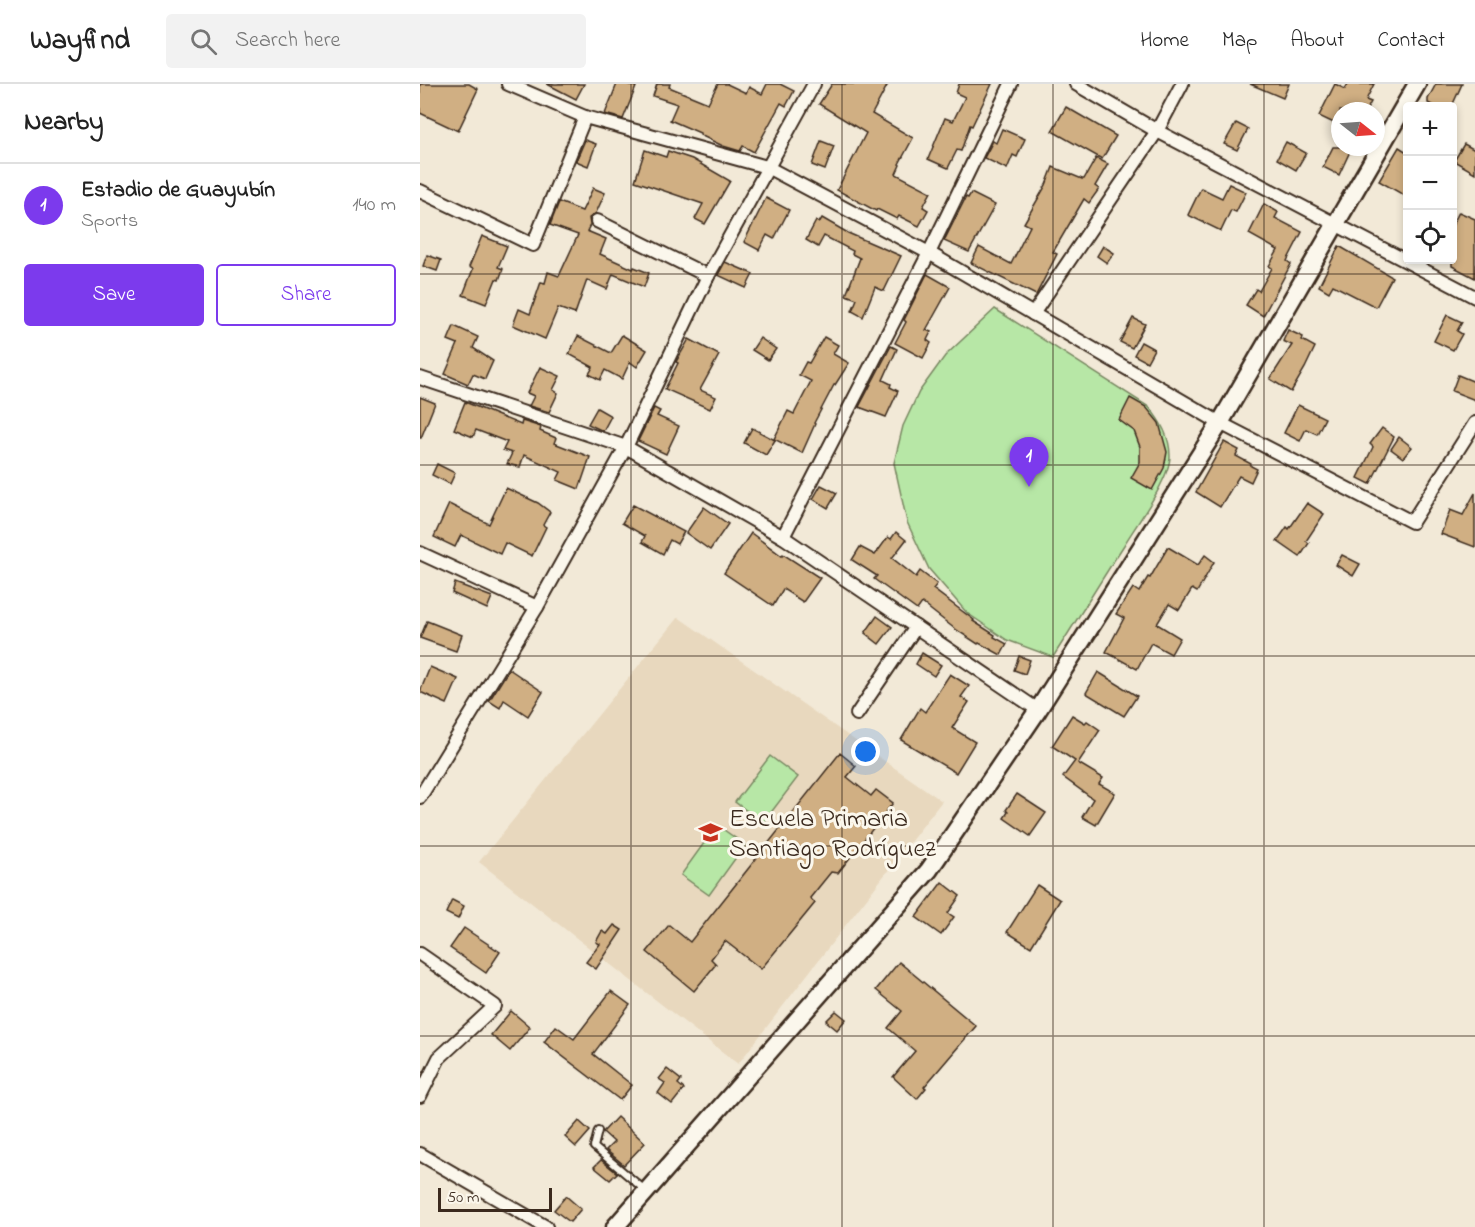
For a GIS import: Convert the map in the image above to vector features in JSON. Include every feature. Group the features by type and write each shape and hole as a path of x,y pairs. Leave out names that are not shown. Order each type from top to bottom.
{"street":[{"path":"508,84 585,117 767,167 929,254 1220,423 1412,522 1475,423"},
{"path":"420,796 537,607 626,447 708,276 814,84"},
{"path":"783,537 929,254 1011,84"},
{"path":"1076,84 1157,132 1475,297"},
{"path":"1033,314 1157,132 1182,84"},
{"path":"615,1227 929,870 1038,710 1220,423 1417,84"},
{"path":"420,191 533,245 585,117"},
{"path":"597,220 708,276"},
{"path":"420,378 626,447 783,537 1038,710"},
{"path":"420,553 537,607"},
{"path":"857,714 916,627"},
{"path":"420,954 495,1006 438,1058 420,1096"},
{"path":"420,1154 546,1227"}],"lane":[{"path":"598,1131 594,1147 646,1191"}],"shaded area":[{"name":"Escuela Primaria Santiago Rodríguez","path":"678,617 942,801 738,1064 479,862"}],"green space":[{"path":"995,309 1149,407 1164,430 1170,449 1169,466 1159,489 1053,657 1007,640 967,613 929,569 907,522 894,463 903,426 919,392 945,356"},
{"path":"770,756 798,777 763,823 735,802"},
{"path":"717,825 745,845 709,895 681,875"}],"building":[{"path":"420,84 469,84 478,89 458,131 420,113"},
{"path":"547,84 584,84 576,99"},
{"path":"617,84 636,87 623,119 605,114"},
{"path":"657,84 670,84 669,87 708,103 718,84 727,84 746,93 749,87 762,94 767,84 780,84 794,91 786,106 781,103 754,152 743,146 740,151 723,146 670,120 677,104 653,96"},
{"path":"832,84 888,84 872,114 913,138 896,174 931,192 923,207 928,210 919,226 899,216 897,219 877,209 876,211 837,190 866,133 819,104"},
{"path":"959,84 992,84 972,126 970,125 961,151 957,150 948,168 928,159 945,118 953,121 965,97 956,93"},
{"path":"1250,84 1289,84 1283,98"},
{"path":"1335,84 1345,89 1348,84 1374,84 1366,100 1371,102 1331,102 1331,122 1319,116"},
{"path":"1436,84 1462,84 1454,102 1428,102"},
{"path":"1066,107 1116,136 1102,159 1052,131"},
{"path":"1236,123 1248,129 1237,150 1224,144"},
{"path":"1002,129 1025,139 1017,157 1013,155 1007,169 984,158 993,141 996,143"},
{"path":"585,140 596,144 588,166 576,161"},
{"path":"821,141 834,146 825,170 812,165"},
{"path":"1286,142 1306,153 1296,170 1277,159"},
{"path":"1464,144 1475,150 1475,173 1457,163 1457,156"},
{"path":"1399,147 1403,150 1403,195 1379,181"},
{"path":"645,150 666,157 668,151 692,159 730,181 705,224 695,219 703,204 635,181"},
{"path":"1331,151 1331,156 1348,156 1339,175 1323,167"},
{"path":"1096,158 1108,164 1095,186 1099,189 1089,203 1084,199 1053,252 1057,254 1036,295 971,263 979,247 1011,264 1030,226 1024,223 1046,185 1053,167 1084,179"},
{"path":"1229,184 1246,192 1236,212 1231,210 1221,231 1188,215 1201,188 1222,198"},
{"path":"593,188 605,193 596,213 589,218 590,225 587,231 606,239 600,254 633,269 634,267 649,273 644,287 613,274 607,289 587,280 575,314 558,308 545,339 513,325 519,309 530,314 541,282 545,283 548,272 559,276 578,235 550,225 559,202 582,211"},
{"path":"971,193 995,205 969,252 944,241 966,197 968,198"},
{"path":"766,198 789,210 774,239 767,235 759,250 744,242"},
{"path":"1264,204 1278,212 1275,218 1302,232 1287,261 1291,264 1263,316 1246,305 1256,289 1259,291 1272,268 1269,266 1278,250 1249,234"},
{"path":"1459,212 1475,219 1475,278 1452,266 1452,264 1457,264 1457,216"},
{"path":"822,218 848,233 901,256 884,291 875,287 863,317 852,311 857,299 846,295 860,258 852,254 853,251 824,236 818,247 806,240 816,221 819,223"},
{"path":"482,236 507,246 498,267 503,269 499,280 496,279 486,304 463,295 473,269 469,267"},
{"path":"1103,246 1114,253 1107,263 1097,256"},
{"path":"1339,246 1392,277 1376,307 1333,285 1329,292 1319,286"},
{"path":"427,255 441,260 437,271 423,266"},
{"path":"725,262 753,274 746,288 718,275"},
{"path":"927,274 950,287 926,330 931,332 927,340 931,343 923,358 895,343"},
{"path":"1447,315 1462,322 1457,331 1462,334 1453,350 1434,341"},
{"path":"1133,318 1145,324 1132,348 1120,342"},
{"path":"454,326 478,337 473,348 493,361 485,379 473,374 468,384 445,374 458,344 448,340"},
{"path":"1288,330 1303,337 1302,340 1315,347 1291,392 1270,379 1292,345 1283,341"},
{"path":"622,335 647,350 637,367 630,362 622,379 605,370 600,380 589,374 593,367 569,354 578,336 611,353"},
{"path":"824,337 838,345 833,354 849,363 834,385 814,423 802,453 774,439 788,411 794,414 811,381 799,375"},
{"path":"760,338 776,349 768,360 752,350"},
{"path":"689,339 719,355 700,390 716,397 710,409 665,389"},
{"path":"1141,342 1154,349 1147,362 1134,355"},
{"path":"891,346 897,349 883,380 898,391 886,417 859,407"},
{"path":"540,367 560,376 553,390 558,393 549,412 529,406 534,396 527,393"},
{"path":"1458,375 1475,382 1475,400 1452,391"},
{"path":"420,397 435,403 421,438 420,438"},
{"path":"1130,398 1146,407 1159,423 1167,452 1164,468 1152,490 1131,478 1140,462 1140,447 1134,431 1119,420"},
{"path":"465,402 521,425 522,421 541,427 540,431 556,438 554,443 590,457 579,489 557,480 561,472 524,455 520,467 507,464 512,453 503,450 507,442 476,430 473,437 454,429"},
{"path":"1298,405 1325,418 1317,434 1306,429 1300,441 1284,433"},
{"path":"597,408 611,416 603,431 588,424"},
{"path":"654,408 660,411 657,416 679,426 666,454 638,441"},
{"path":"752,428 775,440 766,455 744,443"},
{"path":"1382,428 1394,437 1370,484 1358,478 1373,447 1370,444"},
{"path":"1399,437 1412,447 1403,458 1391,449"},
{"path":"1224,442 1239,450 1236,456 1257,469 1251,482 1239,476 1220,507 1196,492"},
{"path":"437,464 455,473 450,484 432,475"},
{"path":"821,485 837,493 828,508 813,499"},
{"path":"506,488 538,503 550,512 543,525 546,527 532,556 505,543 500,554 461,535 455,547 434,537 449,504 489,524"},
{"path":"1475,493 1475,547 1441,534 1450,510 1463,515"},
{"path":"1307,503 1324,514 1306,541 1309,543 1300,557 1277,541 1287,527 1289,529"},
{"path":"633,505 684,532 677,544 670,540 663,554 642,542 645,536 622,523"},
{"path":"704,507 728,524 710,550 686,533"},
{"path":"896,532 906,540 892,558 916,577 920,571 937,584 933,589 973,621 995,635 994,637 1007,644 1001,655 955,629 922,603 917,610 874,579 877,576 852,560 860,547 875,555 888,537 891,539"},
{"path":"751,533 782,556 783,554 820,578 803,602 783,589 773,606 724,573"},
{"path":"1168,547 1198,565 1205,555 1214,562 1197,592 1192,589 1179,610 1169,604 1157,624 1180,638 1171,654 1151,643 1137,669 1106,652 1124,618 1116,614 1133,588 1139,592 1148,577 1150,578"},
{"path":"1342,555 1360,564 1353,576 1336,565"},
{"path":"455,583 492,597 487,609 452,593"},
{"path":"877,616 892,627 879,644 865,633"},
{"path":"427,621 462,635 456,651 420,638"},
{"path":"922,653 941,665 934,676 916,664"},
{"path":"1019,656 1030,660 1025,674 1014,670"},
{"path":"430,667 458,679 447,704 420,692"},
{"path":"509,669 543,692 528,716 504,700 500,708 489,701"},
{"path":"1098,672 1137,696 1124,716 1086,693"},
{"path":"950,674 969,686 961,697 969,702 952,728 975,742 956,773 901,740 920,708 925,712"},
{"path":"1072,715 1100,730 1078,763 1103,778 1099,784 1115,793 1096,825 1082,817 1093,799 1063,777 1075,761 1052,746"},
{"path":"840,753 856,766 847,777 871,796 876,790 893,803 838,873 831,872 810,898 815,903 761,969 725,941 711,959 716,964 694,991 647,952 669,925 690,942"},
{"path":"1017,794 1046,813 1030,836 1004,818 1008,812 1006,810"},
{"path":"942,882 960,896 948,913 954,917 941,935 916,917"},
{"path":"1037,885 1060,900 1031,947 1007,932"},
{"path":"452,900 464,906 458,919 446,913"},
{"path":"614,925 622,930 596,969 586,962 600,944 596,942 602,931 607,934"},
{"path":"464,928 500,952 486,973 450,948"},
{"path":"899,962 976,1026 924,1087 926,1088 917,1099 893,1077 915,1051 888,1028 902,1011 876,990"},
{"path":"611,991 630,1005 593,1054 632,1085 620,1100 544,1042 556,1026 574,1039"},
{"path":"511,1011 530,1027 510,1051 491,1035"},
{"path":"836,1011 846,1019 837,1030 826,1021"},
{"path":"667,1069 681,1080 678,1084 684,1089 672,1104 658,1093 665,1083 659,1079"},
{"path":"617,1117 645,1143 624,1165 606,1150 614,1142 603,1132"},
{"path":"579,1121 590,1131 576,1147 565,1137"},
{"path":"601,1160 617,1173 610,1180 594,1167"},
{"path":"566,1196 581,1209 570,1222 554,1210"}],"place":[{"name":"Estadio de Guayubín","path":"1029,487"},
{"name":"Escuela Primaria Santiago Rodríguez","path":"711,832"}]}
